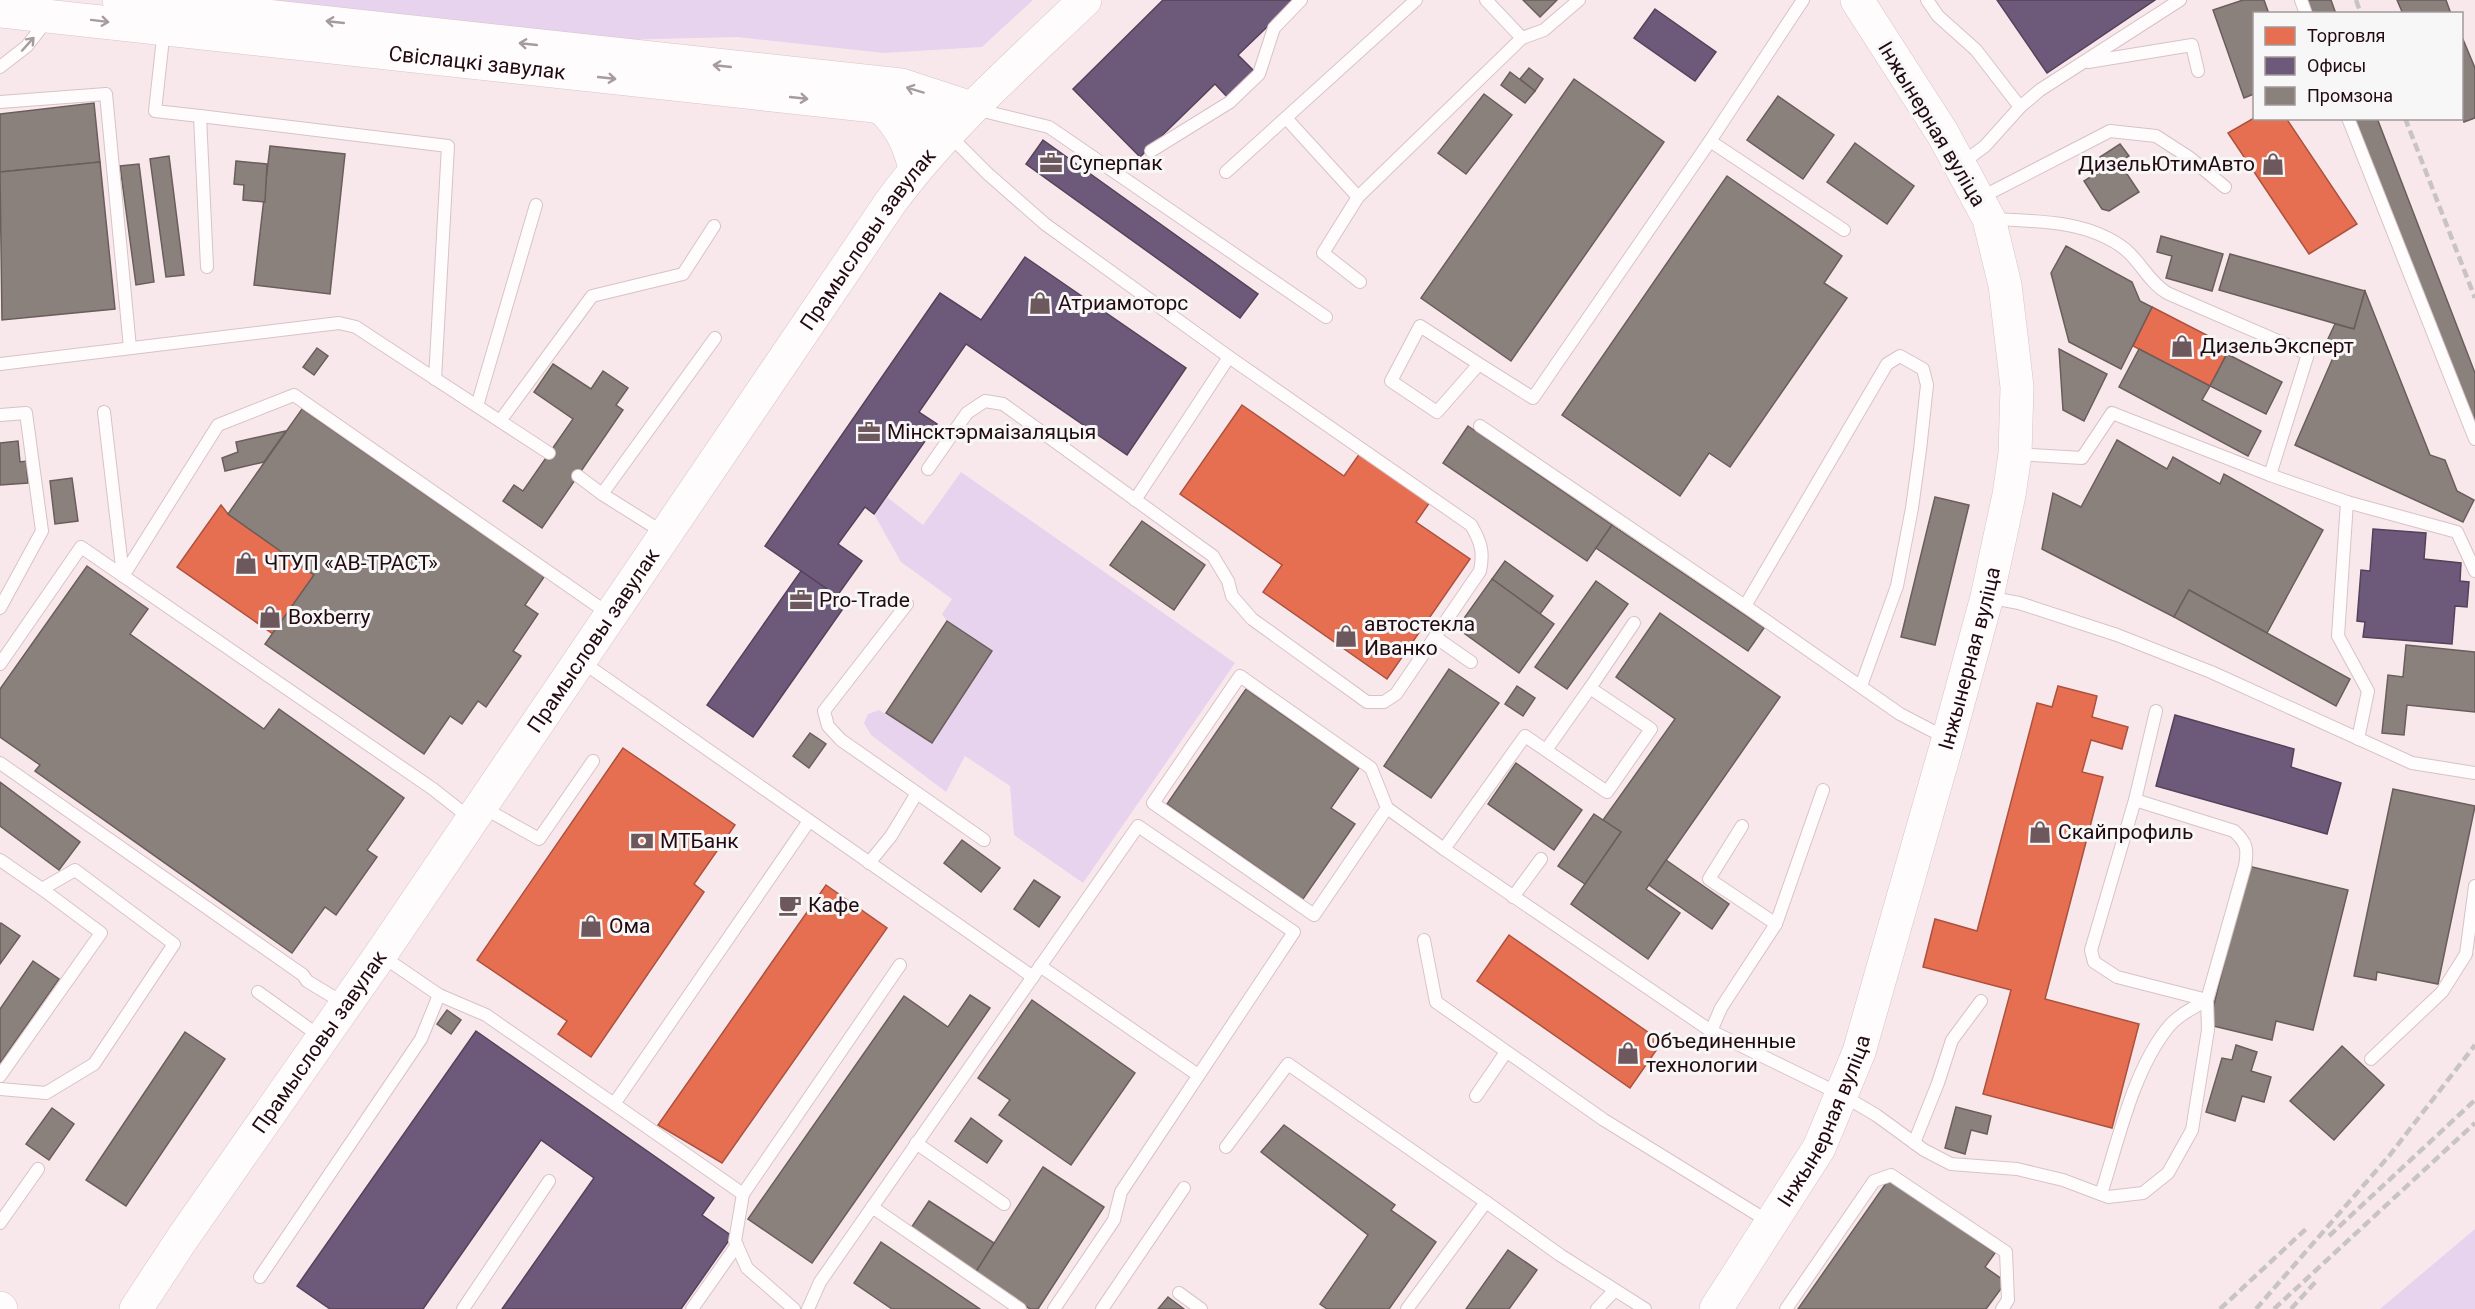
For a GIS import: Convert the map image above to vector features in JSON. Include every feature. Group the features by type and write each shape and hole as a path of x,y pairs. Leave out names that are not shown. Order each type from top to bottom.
{"street":[{"name":"Свіслацкі завулак","path":"119,0 166,16 904,110 925,118 948,133"},
{"name":"Прамысловы завулак","path":"136,1309 215,1191 381,954 665,533 915,169 971,108 1084,0"},
{"name":"Інжынерная вуліца","path":"1716,1309 1819,1148 1862,1041 1987,597 2009,495 2015,454 2017,387 2005,285 1984,209 1960,164 1857,0"},
{"name":"Свіслацкі завулак","path":"0,11 51,15 166,16 901,85 971,108"},
{"path":"881,107 895,121 905,138 915,169"}],"lane":[{"path":"1151,151 1230,102 1259,74 1274,28 1301,0"},
{"path":"1226,172 1416,0"},
{"path":"1486,0 1522,38"},
{"path":"1360,282 1323,253 1358,197 1522,38 1544,30 1579,0"},
{"path":"1479,364 1437,412 1391,381 1420,326 1533,398 1710,141 1803,0"},
{"path":"1927,0 1938,16 1976,50 2020,107"},
{"path":"1960,164 1985,146 2020,107 2040,90 2180,0"},
{"path":"0,67 27,46 51,15"},
{"path":"166,16 155,111 448,146 435,379"},
{"path":"2084,62 2193,45 2198,71"},
{"path":"0,102 105,94 130,348"},
{"path":"971,108 1049,127 1326,317"},
{"path":"200,116 207,267"},
{"path":"1286,118 1358,197"},
{"path":"2349,120 2475,439"},
{"path":"1984,209 2110,131 2156,136 2190,158 2225,187"},
{"path":"928,469 967,413 985,401 1003,404 1213,556 1228,581 1232,596 1251,619 1367,702 1384,702 1396,694 1480,571 1482,544 1471,525 1229,357 1045,224 988,174 948,133"},
{"path":"1710,141 1844,230"},
{"path":"477,406 536,205"},
{"path":"1984,209 2079,227 2102,236 2135,258 2154,285 2167,293 2308,354 2270,476"},
{"path":"500,421 592,296 683,274 714,226"},
{"path":"0,364 339,323 356,327 549,453"},
{"path":"602,494 715,338"},
{"path":"1745,606 1887,363 1900,356 1923,369 1927,385 1920,450 1897,586 1861,686"},
{"path":"1135,500 1229,357"},
{"path":"123,576 218,425 294,395 610,614"},
{"path":"104,412 123,576"},
{"path":"0,415 26,413 42,531 0,608"},
{"path":"2015,454 2082,458 2112,413 2270,476 2347,502 2457,532 2475,572"},
{"path":"1480,426 1900,714 1948,740"},
{"path":"578,476 602,494 665,533"},
{"path":"2347,502 2338,636 2368,691 2358,739"},
{"path":"0,664 81,547 440,794 477,813 539,838 593,761"},
{"path":"1987,597 2019,603 2117,634 2211,672 2412,763 2475,773"},
{"path":"907,604 824,711 828,726 841,740 984,840"},
{"path":"1546,750 1634,623"},
{"path":"1435,637 1471,662"},
{"path":"580,660 1033,976"},
{"path":"1387,808 1314,915 1153,803 1240,676 1371,768 1387,808 1513,897 1711,1031 1842,1095 1876,1115 1914,1143 1951,1164 2017,1169 2063,1180 2108,1197 2143,1193 2168,1173 2192,1130 2208,1030 2207,1000 2248,849 2234,831 2135,800"},
{"path":"1444,849 1525,736 1607,792 1651,729 1590,687"},
{"path":"2156,711 2135,800 2091,950 2094,962 2117,977 2207,1000"},
{"path":"0,763 303,975 307,981 346,1005"},
{"path":"1711,1031 1721,1008 1776,924 1823,790"},
{"path":"870,863 891,836 917,793"},
{"path":"614,1104 809,821"},
{"path":"808,1309 820,1282 1138,826 1294,932 1121,1192 1114,1220 1054,1309"},
{"path":"1742,826 1708,879 1776,924"},
{"path":"1513,897 1541,858"},
{"path":"0,860 101,933 0,1077"},
{"path":"0,1089 46,1093 94,1064 174,944 75,870 42,889"},
{"path":"2371,1059 2442,992 2466,954 2475,886"},
{"path":"1424,940 1436,1002 1604,1120 1772,1223"},
{"path":"381,954 439,995 486,1015 742,1194"},
{"path":"794,1309 747,1268 735,1241 742,1194 900,965"},
{"path":"1040,966 1198,1075"},
{"path":"258,992 323,1038"},
{"path":"260,1277 421,1039 439,995"},
{"path":"2101,1194 2140,1074 2166,1030 2182,1014 2207,1000"},
{"path":"1914,1143 1952,1040 1981,1001"},
{"path":"1476,1096 1506,1052"},
{"path":"1226,1147 1288,1064 1560,1255 1645,1309"},
{"path":"916,1143 1004,1204"},
{"path":"0,1223 38,1169"},
{"path":"1785,1309 1874,1181 1891,1175 2006,1252 2008,1300 2002,1309"},
{"path":"463,1309 549,1181"},
{"path":"1102,1309 1184,1188"},
{"path":"1407,1309 1486,1202"},
{"path":"872,1207 1020,1309"},
{"path":"692,1309 737,1245"},
{"path":"1597,1309 1615,1290"},
{"path":"1179,1293 1201,1309"}],"shaded area":[{"path":"221,0 1033,0 982,47 884,53 737,37 613,40"},
{"path":"961,472 1235,663 1083,883 1014,835 1010,786 965,756 946,792 871,735 864,723 868,714 879,710 932,743 992,651 947,621 942,614 952,599 901,562 874,514 887,497 923,525"},
{"path":"2475,1229 2475,1309 2380,1309"}],"building: Торговля":[{"path":"2253,119 2287,120 2357,224 2309,254 2228,133"},
{"name":"ДизельЭксперт","path":"2152,307 2230,347 2210,386 2133,346"},
{"path":"1242,405 1344,476 1360,453 1430,502 1416,522 1470,559 1387,679 1263,592 1282,565 1180,494"},
{"path":"221,505 228,514 314,575 273,634 177,567"},
{"path":"2058,686 2097,696 2092,717 2128,727 2122,749 2091,740 2082,772 2103,777 2045,999 2139,1024 2112,1128 1983,1094 2011,990 1923,967 1935,919 1977,931 2037,703 2052,707"},
{"name":"Ома","path":"623,748 735,825 694,884 704,892 591,1057 558,1034 567,1021 477,960"},
{"path":"826,885 887,928 722,1163 658,1125"},
{"path":"1509,935 1662,1042 1630,1088 1477,981"}],"building: Офисы":[{"path":"1163,0 1295,0 1238,55 1256,73 1229,99 1215,84 1140,157 1073,89"},
{"path":"1997,0 2155,0 2047,73"},
{"path":"1655,9 1716,52 1695,81 1634,38"},
{"path":"1043,140 1258,294 1240,318 1026,164"},
{"path":"1025,257 1186,368 1127,455 966,344 919,412 937,424 874,514 865,507 838,544 862,561 837,596 765,546 940,293 981,320"},
{"path":"2373,529 2426,533 2424,559 2461,563 2460,581 2469,582 2467,607 2455,606 2452,644 2363,637 2365,622 2357,621 2361,570 2370,571"},
{"path":"801,571 847,603 753,737 707,705"},
{"path":"2175,715 2294,749 2291,767 2341,783 2327,834 2156,786"},
{"path":"476,1031 714,1198 702,1215 732,1236 681,1309 502,1309 594,1178 541,1140 423,1309 330,1309 297,1286"}],"building: Промзона":[{"path":"1523,0 1557,0 1540,17"},
{"path":"2243,0 2264,0 2268,12 2253,12 2253,94 2244,98 2213,10"},
{"path":"2306,0 2331,0 2335,12 2311,12"},
{"path":"2397,0 2446,0 2450,12 2402,12"},
{"path":"2463,39 2475,68 2475,118 2464,122"},
{"path":"1529,68 1543,79 1535,91 1520,79"},
{"path":"1510,72 1535,91 1525,103 1501,85"},
{"path":"1574,79 1664,142 1511,361 1421,298"},
{"path":"1484,94 1512,115 1466,174 1438,153"},
{"path":"1778,96 1834,135 1803,179 1747,140"},
{"path":"94,103 100,162 0,172 0,114"},
{"path":"2354,120 2378,120 2475,373 2475,427"},
{"path":"1855,143 1914,186 1887,224 1827,182"},
{"path":"2120,144 2129,156 2119,162 2139,192 2109,211 2102,209 2084,181 2106,167 2100,157"},
{"path":"270,146 345,154 330,294 254,285"},
{"path":"169,156 184,275 166,277 150,159"},
{"path":"236,161 267,164 265,202 243,200 244,185 234,184"},
{"path":"100,162 115,309 2,320 0,172"},
{"path":"139,164 154,282 136,285 120,166"},
{"path":"1727,176 1842,256 1824,283 1847,298 1730,467 1709,453 1680,496 1562,415"},
{"path":"2161,236 2223,254 2212,291 2166,278 2172,256 2157,252"},
{"path":"2066,246 2132,282 2140,301 2152,307 2121,369 2069,342 2051,273"},
{"path":"2230,254 2365,291 2354,329 2219,290"},
{"path":"2365,291 2430,455 2445,460 2457,491 2474,500 2463,522 2295,445 2339,344 2328,339 2335,324 2354,329"},
{"path":"317,348 328,356 314,375 303,367"},
{"path":"2059,349 2107,374 2084,421 2063,410"},
{"path":"2139,349 2210,386 2202,400 2261,431 2248,456 2119,387"},
{"path":"2227,354 2282,382 2266,414 2210,386"},
{"path":"553,364 591,389 603,371 628,388 616,405 623,410 542,528 503,501 514,485 523,491 573,419 534,392"},
{"path":"302,409 544,577 525,605 538,614 513,651 521,656 486,707 478,701 462,724 450,716 424,754 265,644 314,575 228,514"},
{"path":"1468,426 1612,525 1587,561 1443,463"},
{"path":"286,431 264,462 225,471 222,458 238,452 236,442"},
{"path":"2117,440 2167,469 2173,457 2220,484 2224,474 2323,530 2267,633 2189,590 2174,617 2042,549 2053,493 2081,507"},
{"path":"18,441 20,462 26,461 28,483 0,485 0,443"},
{"path":"72,478 78,521 55,524 50,481"},
{"path":"1935,497 1969,505 1935,645 1901,637"},
{"path":"1142,521 1205,565 1174,610 1110,565"},
{"path":"1612,525 1764,628 1748,651 1596,548"},
{"path":"1505,561 1553,596 1540,614 1492,579"},
{"path":"87,566 148,609 130,634 264,729 279,709 404,798 367,850 377,857 336,915 325,907 292,953 35,771 40,765 0,737 0,689"},
{"path":"1492,579 1554,624 1519,673 1457,628"},
{"path":"1596,581 1628,604 1567,689 1535,667"},
{"path":"2189,590 2350,679 2336,706 2174,617"},
{"path":"1660,613 1780,697 1646,889 1680,913 1648,959 1571,904 1621,832 1603,820 1675,719 1616,677"},
{"path":"947,621 992,651 932,743 886,713"},
{"path":"2406,645 2475,652 2475,712 2407,705 2404,735 2382,733 2388,675 2403,677"},
{"path":"1449,669 1499,703 1431,798 1384,766"},
{"path":"1517,686 1535,698 1523,716 1505,704"},
{"path":"1246,689 1359,768 1331,808 1355,824 1303,899 1167,804"},
{"path":"810,733 826,744 809,768 793,756"},
{"path":"1516,763 1582,810 1554,850 1488,804"},
{"path":"0,782 80,842 59,870 0,826"},
{"path":"2393,789 2475,806 2438,984 2377,972 2376,980 2354,976"},
{"path":"1594,814 1621,832 1585,884 1558,866"},
{"path":"962,840 1000,868 981,892 944,863"},
{"path":"1666,860 1729,904 1712,929 1649,885"},
{"path":"2248,866 2348,890 2313,1030 2276,1021 2272,1040 2209,1025"},
{"path":"1034,880 1060,897 1039,927 1014,909"},
{"path":"0,924 20,936 0,964"},
{"path":"33,961 59,979 0,1063 0,1009"},
{"path":"970,995 990,1008 812,1263 748,1219 904,996 948,1027"},
{"path":"1032,1000 1135,1073 1071,1165 999,1115 1010,1100 978,1078"},
{"path":"447,1010 461,1020 451,1034 437,1024"},
{"path":"185,1032 225,1059 126,1206 86,1180"},
{"path":"2236,1045 2257,1052 2251,1071 2271,1077 2264,1102 2242,1096 2235,1121 2206,1112 2222,1058 2232,1060"},
{"path":"2342,1046 2384,1085 2334,1140 2290,1101"},
{"path":"1956,1107 1991,1116 1987,1134 1971,1130 1965,1154 1945,1148"},
{"path":"52,1108 74,1124 49,1160 26,1144"},
{"path":"971,1118 1002,1141 987,1163 955,1141"},
{"path":"1284,1125 1395,1205 1391,1210 1436,1242 1389,1309 1327,1309 1320,1304 1368,1235 1261,1152"},
{"path":"1043,1167 1104,1207 1038,1309 1030,1309 975,1273"},
{"path":"1889,1179 1995,1253 1985,1267 2006,1282 1986,1309 1798,1309"},
{"path":"929,1201 994,1243 975,1273 909,1231"},
{"path":"881,1242 980,1309 892,1309 854,1283"},
{"path":"1508,1250 1537,1270 1509,1309 1466,1309"},
{"path":"1168,1297 1184,1309 1158,1309"}],"railway":[{"path":"2356,0 2360,12"},
{"path":"2406,120 2475,298"},
{"path":"2256,1309 2389,1156 2475,1045"},
{"path":"2329,1236 2475,1100"},
{"path":"2274,1309 2475,1123"},
{"path":"2220,1309 2307,1228"},
{"path":"2291,1309 2318,1279"}],"place":[{"name":"Суперпак","path":"1051,163"},
{"name":"ДизельЮтимАвто","path":"2273,164"},
{"name":"Атриамоторс","path":"1040,303"},
{"name":"ДизельЭксперт","path":"2182,346"},
{"name":"Мінсктэрмаізаляцыя","path":"869,432"},
{"name":"ЧТУП «АВ-ТРАСТ»","path":"246,563"},
{"name":"Pro-Trade","path":"801,600"},
{"name":"Boxberry","path":"270,617"},
{"name":"автостекла Иванко","path":"1346,636"},
{"name":"Скайпрофиль","path":"2040,832"},
{"name":"МТБанк","path":"642,841"},
{"name":"Кафе","path":"790,905"},
{"name":"Ома","path":"591,926"},
{"name":"Объединенные технологии","path":"1628,1053"}]}
